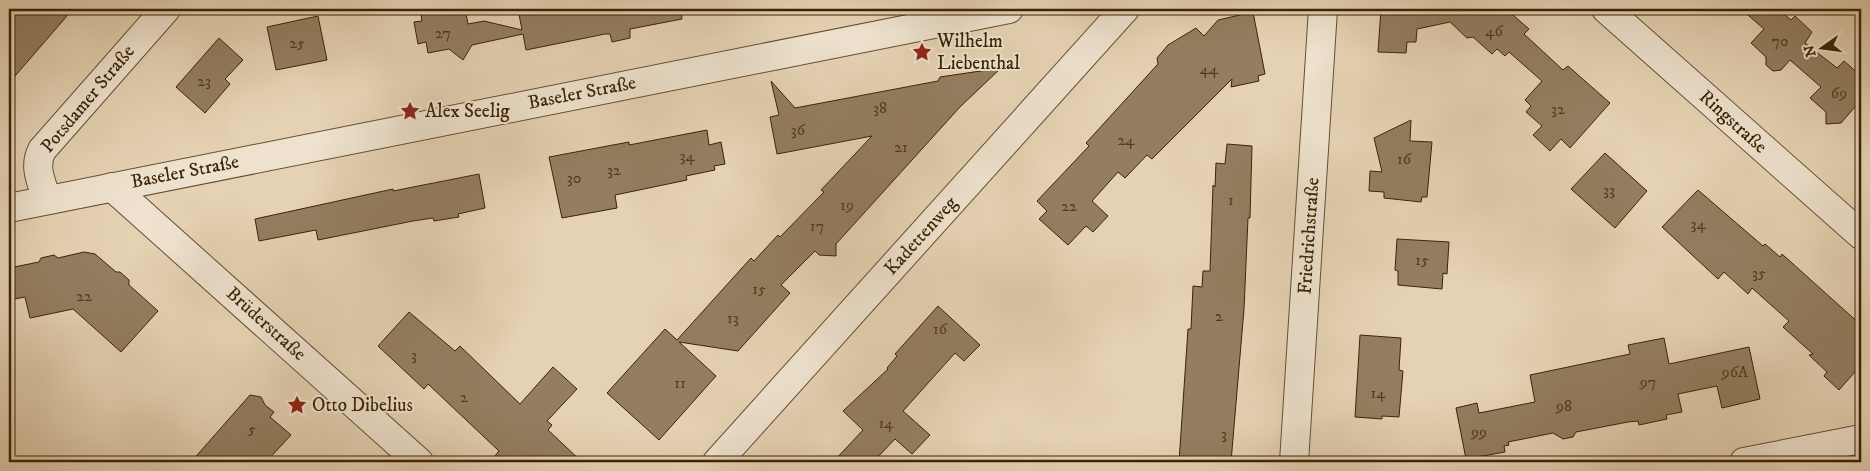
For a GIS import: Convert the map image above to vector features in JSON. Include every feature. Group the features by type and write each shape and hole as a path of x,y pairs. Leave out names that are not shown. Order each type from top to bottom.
{"street":[{"name":"Potsdamer Straße","path":"47,200 37,160 42,150 166,9"},
{"name":"Baseler Straße","path":"9,208 1009,9"},
{"name":"Kadettenweg","path":"717,462 1125,9"},
{"name":"Friedrichstraße","path":"1294,462 1323,9"},
{"name":"Ringstraße","path":"1606,9 1861,235"},
{"name":"Brüderstraße","path":"112,187 419,462"},
{"path":"1744,462 1861,439"}],"building":[{"path":"9,9 73,9 9,83"},
{"path":"420,9 465,9 468,24 484,21 522,30 518,9 681,9 682,19 630,29 630,38 612,42 610,34 605,34 526,50 523,34 472,45 463,60 449,49 428,53 426,42 418,44 414,22 422,21"},
{"path":"1381,9 1506,9 1529,29 1524,34 1563,70 1568,66 1610,103 1570,148 1561,139 1550,151 1533,135 1542,126 1526,112 1531,106 1525,100 1542,81 1509,52 1505,56 1497,49 1492,54 1473,37 1467,38 1450,22 1417,29 1416,42 1407,42 1406,53 1378,52"},
{"path":"1741,9 1778,9 1791,20 1795,16 1812,32 1805,43 1837,68 1844,61 1861,76 1861,100 1841,123 1826,124 1826,112 1810,98 1821,87 1790,60 1781,70 1773,71 1766,65 1766,57 1751,43 1764,29"},
{"path":"1253,12 1265,74 1258,76 1259,81 1231,87 1232,79 1152,159 1147,155 1125,178 1118,172 1092,201 1108,216 1093,232 1086,226 1068,245 1039,219 1047,211 1037,201 1089,146 1086,143 1158,64 1157,58 1168,45 1196,28 1204,36 1218,20"},
{"path":"318,16 327,60 276,70 267,27"},
{"path":"219,38 243,60 225,79 230,84 205,113 176,87"},
{"path":"1001,68 960,107 836,244 836,256 819,255 815,251 781,285 790,293 738,351 679,342 716,376 659,440 607,393 665,329 677,340 751,258 754,261 778,235 780,237 824,192 821,190 872,136 777,154 770,117 779,115 771,81 795,108 938,81 940,77"},
{"path":"1411,120 1410,141 1432,142 1427,197 1422,197 1421,202 1384,198 1384,192 1369,191 1370,171 1382,172 1374,138"},
{"path":"707,130 709,145 721,142 725,164 714,166 715,170 686,176 687,180 615,195 617,208 562,218 549,157 629,142 629,145"},
{"path":"1227,144 1252,146 1250,218 1248,218 1244,309 1231,462 1179,462 1188,329 1191,329 1193,286 1202,287 1203,271 1210,271 1213,185 1215,187 1216,163 1225,164"},
{"path":"1605,153 1647,191 1615,228 1571,189"},
{"path":"479,174 485,208 458,214 459,217 434,221 433,218 413,221 318,240 316,230 259,241 255,219 393,189 393,191"},
{"path":"1698,190 1763,246 1765,244 1780,257 1782,254 1861,325 1861,365 1839,390 1824,376 1827,372 1809,355 1813,354 1783,327 1789,321 1752,288 1748,294 1724,272 1718,279 1662,227"},
{"path":"1397,239 1449,242 1447,274 1443,273 1442,289 1398,285 1398,271 1395,270"},
{"path":"84,252 95,254 116,272 120,272 129,280 129,285 158,311 121,352 73,309 30,318 25,297 9,300 9,268 39,262 41,258 54,255 58,258"},
{"path":"938,306 980,345 964,361 955,353 903,411 930,435 912,454 895,439 873,462 833,462 863,430 843,411 888,369 897,356 895,354"},
{"path":"409,312 455,351 460,346 520,404 553,367 577,389 547,421 552,425 548,430 582,462 490,462 499,451 428,384 424,389 378,346"},
{"path":"1360,335 1401,338 1399,370 1403,371 1399,417 1382,416 1382,419 1355,417"},
{"path":"1664,338 1669,364 1749,347 1760,399 1722,408 1717,386 1678,394 1682,412 1666,415 1667,419 1639,425 1638,421 1628,422 1576,432 1573,437 1563,439 1553,433 1508,442 1509,445 1504,446 1505,452 1466,459 1456,408 1477,403 1479,413 1535,402 1530,375 1630,354 1628,345"},
{"path":"250,395 261,397 265,405 274,412 270,417 291,435 266,462 191,462"}],"place":[{"name":"Wilhelm Liebenthal","path":"922,52"},
{"name":"Alex Seelig","path":"410,111"},
{"name":"Otto Dibelius","path":"297,405"}]}
